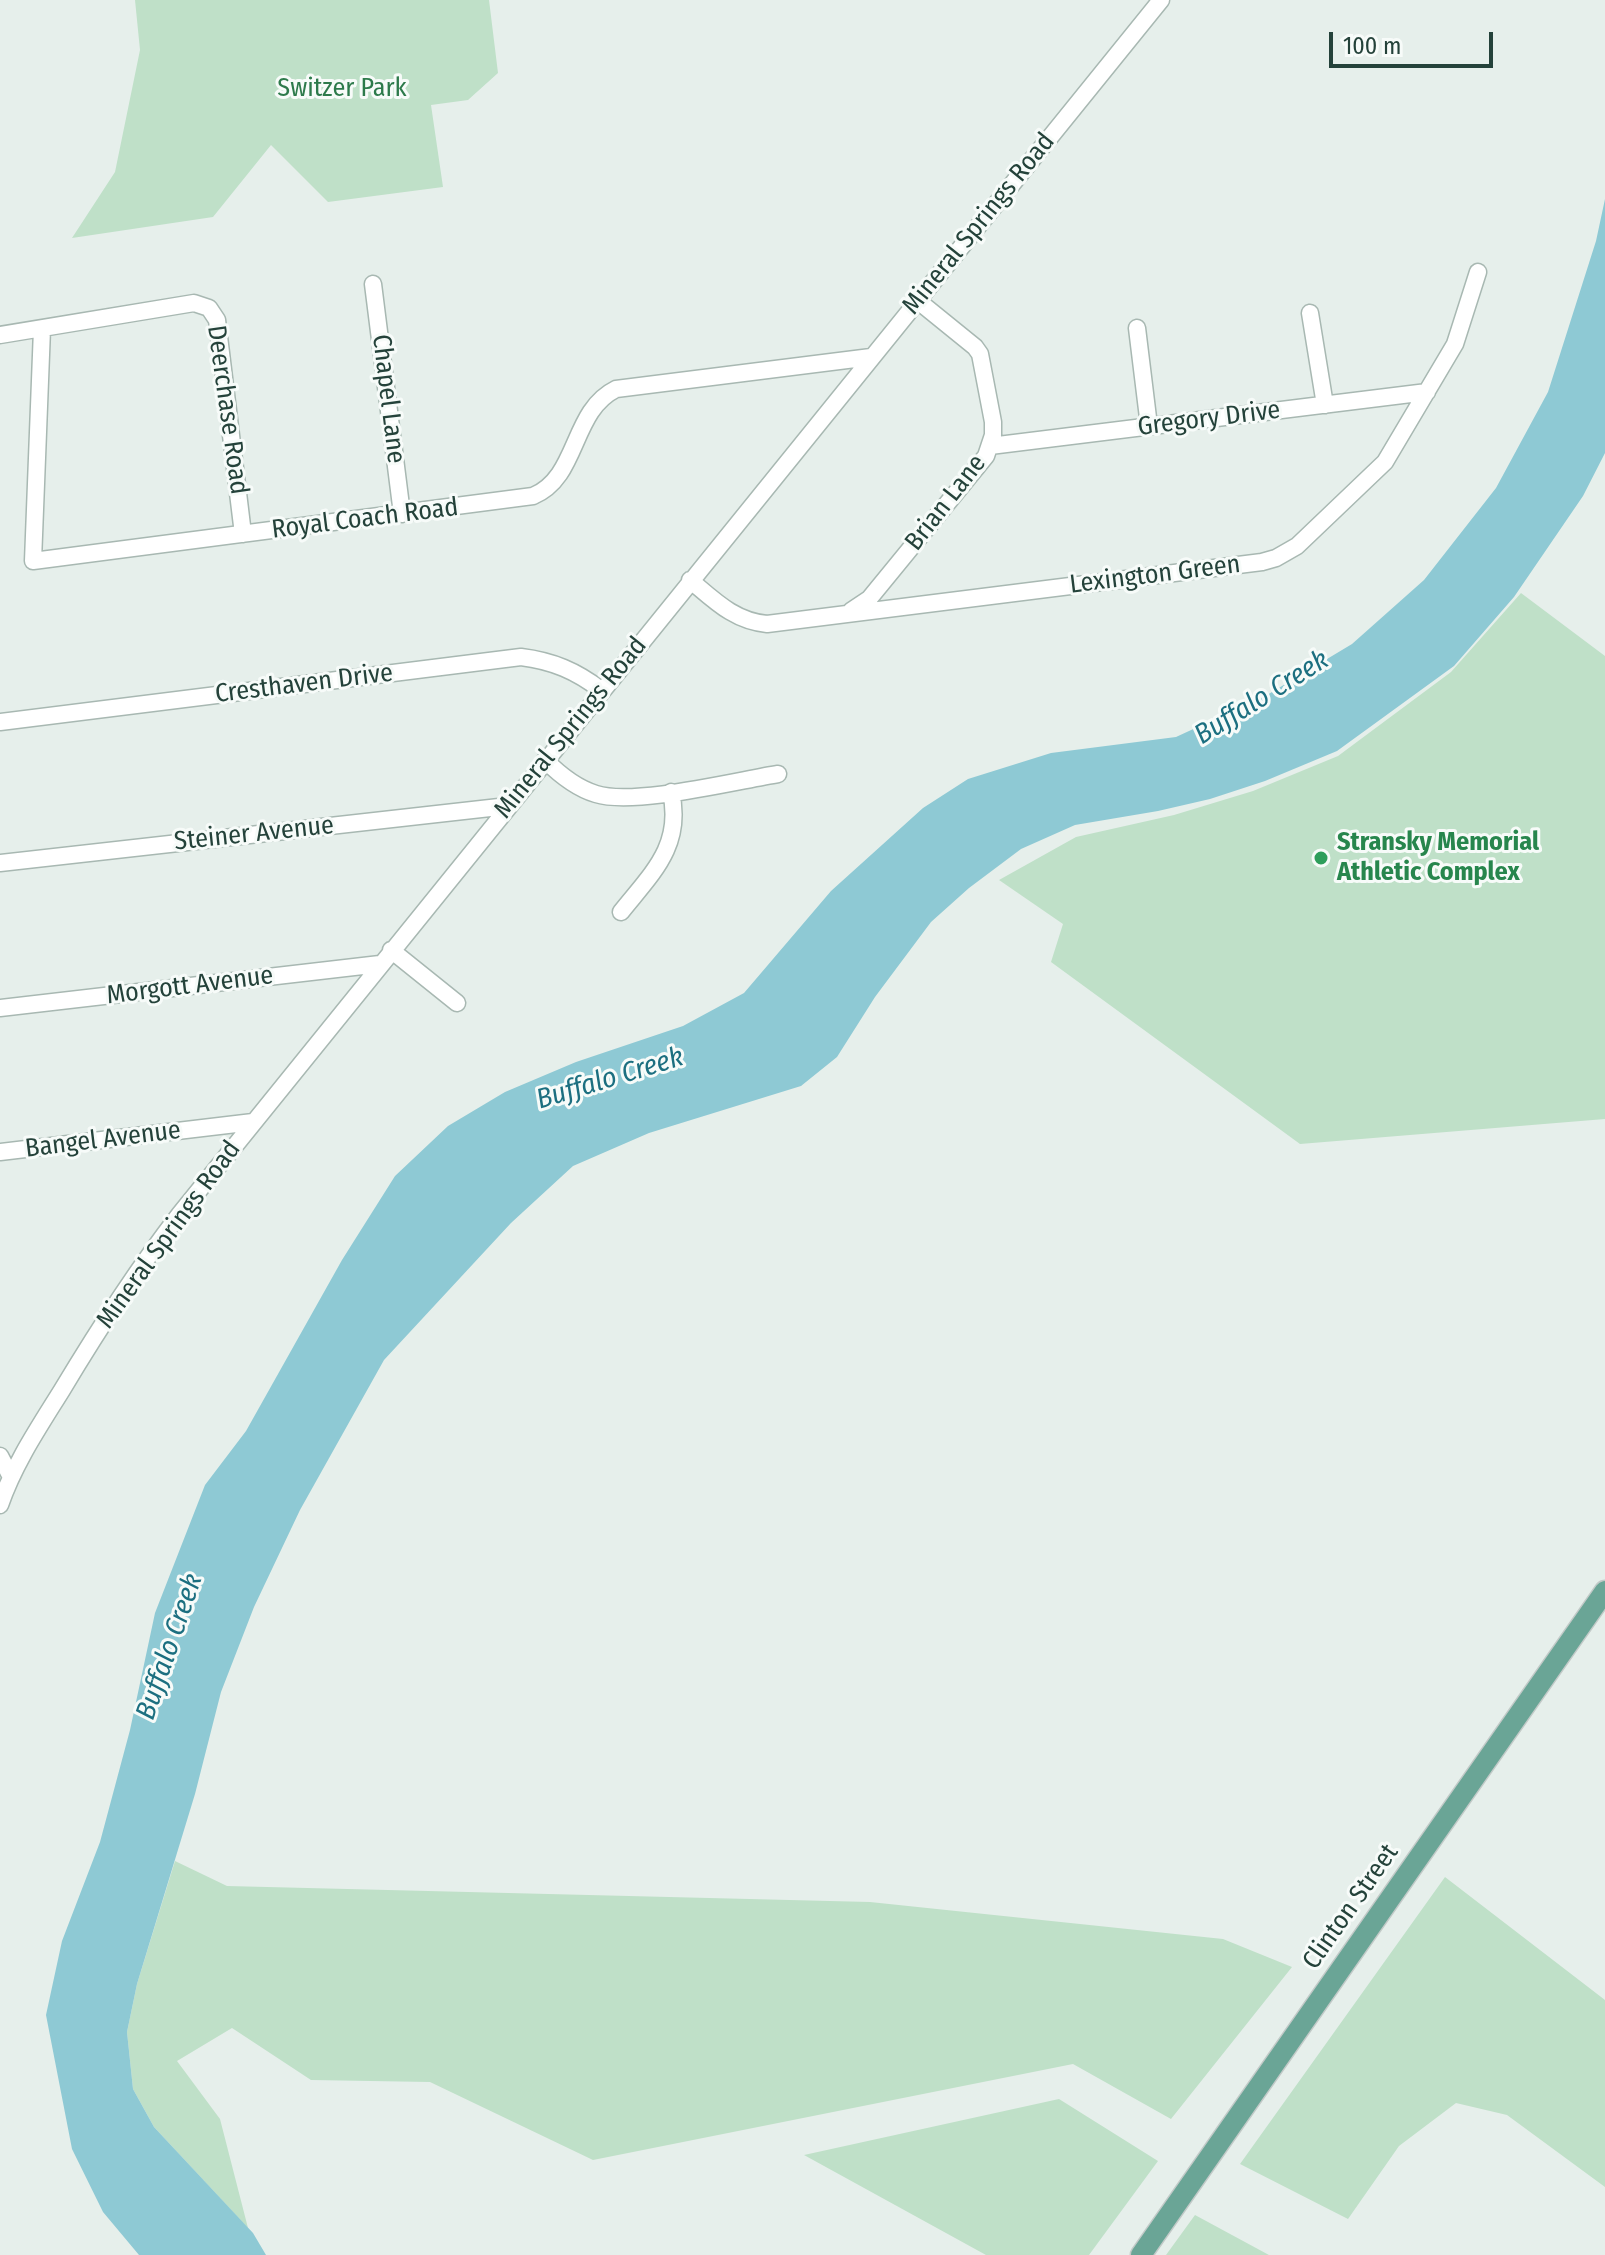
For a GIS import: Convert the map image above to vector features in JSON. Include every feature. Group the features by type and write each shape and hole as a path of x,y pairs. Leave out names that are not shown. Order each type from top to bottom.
{"main road":[{"name":"Clinton Street","path":"1141,2255 1605,1591"}],"street":[{"name":"Mineral Springs Road","path":"0,1505 11,1477 66,1382 146,1258 601,690 1161,0"},
{"name":"Lexington Green","path":"690,580 732,615 767,624 1276,558 1297,546 1372,477 1391,454 1455,344 1478,272"},
{"name":"Chapel Lane","path":"373,284 402,514"},
{"name":"Brian Lane","path":"843,614 869,599 980,465 990,446 993,422 980,354 917,300"},
{"name":"Deerchase Road","path":"0,335 194,303 209,308 217,320 243,534"},
{"path":"1310,313 1325,405"},
{"path":"1137,328 1149,426"},
{"name":"Royal Coach Road","path":"42,329 33,561 533,496 554,484 594,405 616,389 871,357"},
{"name":"Gregory Drive","path":"990,446 1427,392"},
{"name":"Cresthaven Drive","path":"0,722 521,657 562,666 585,677 601,690"},
{"path":"545,760 565,778 596,794 627,798 778,774"},
{"path":"621,912 667,850 675,822 671,792"},
{"name":"Steiner Avenue","path":"0,863 508,806"},
{"path":"386,957 457,1003"},
{"name":"Morgott Avenue","path":"0,1008 386,957"},
{"name":"Bangel Avenue","path":"0,1152 253,1122"},
{"path":"0,1456 11,1477"}],"green space":[{"name":"Switzer Park","path":"135,0 489,0 498,73 468,100 431,105 443,187 328,202 271,145 213,217 72,238 115,172 140,50"},
{"name":"Stransky Memorial Athletic Complex","path":"1521,593 1605,656 1605,1119 1300,1144 1051,962 1063,924 999,880 1076,837 1174,815 1253,791 1338,756 1451,672"},
{"path":"175,1861 227,1886 870,1902 1223,1939 1292,1967 1171,2119 1073,2064 593,2160 430,2082 311,2080 232,2028 177,2061 220,2119 248,2228 154,2127 133,2089 127,2032 137,1984"},
{"path":"1445,1877 1605,2000 1605,2187 1507,2115 1456,2103 1399,2146 1348,2219 1240,2164"},
{"path":"1059,2099 1158,2161 1089,2255 986,2255 804,2155"},
{"path":"1195,2215 1269,2255 1166,2255"}],"water":[{"name":"Buffalo Creek","path":"1605,199 1605,453 1583,496 1514,597 1454,666 1337,751 1265,781 1210,799 1075,825 1021,849 969,888 931,922 875,997 837,1057 801,1086 649,1133 573,1166 511,1223 384,1360 300,1510 254,1607 221,1692 195,1794 137,1984 127,2032 133,2089 154,2127 253,2233 266,2255 139,2255 103,2212 72,2149 46,2015 62,1941 100,1842 130,1730 155,1613 205,1485 246,1431 342,1260 395,1176 448,1126 505,1092 576,1062 683,1026 744,993 831,891 923,808 968,779 1051,753 1176,737 1267,695 1352,644 1424,580 1496,488 1548,392 1596,241"}],"place":[{"name":"Stransky Memorial Athletic Complex","path":"1321,858"}]}
